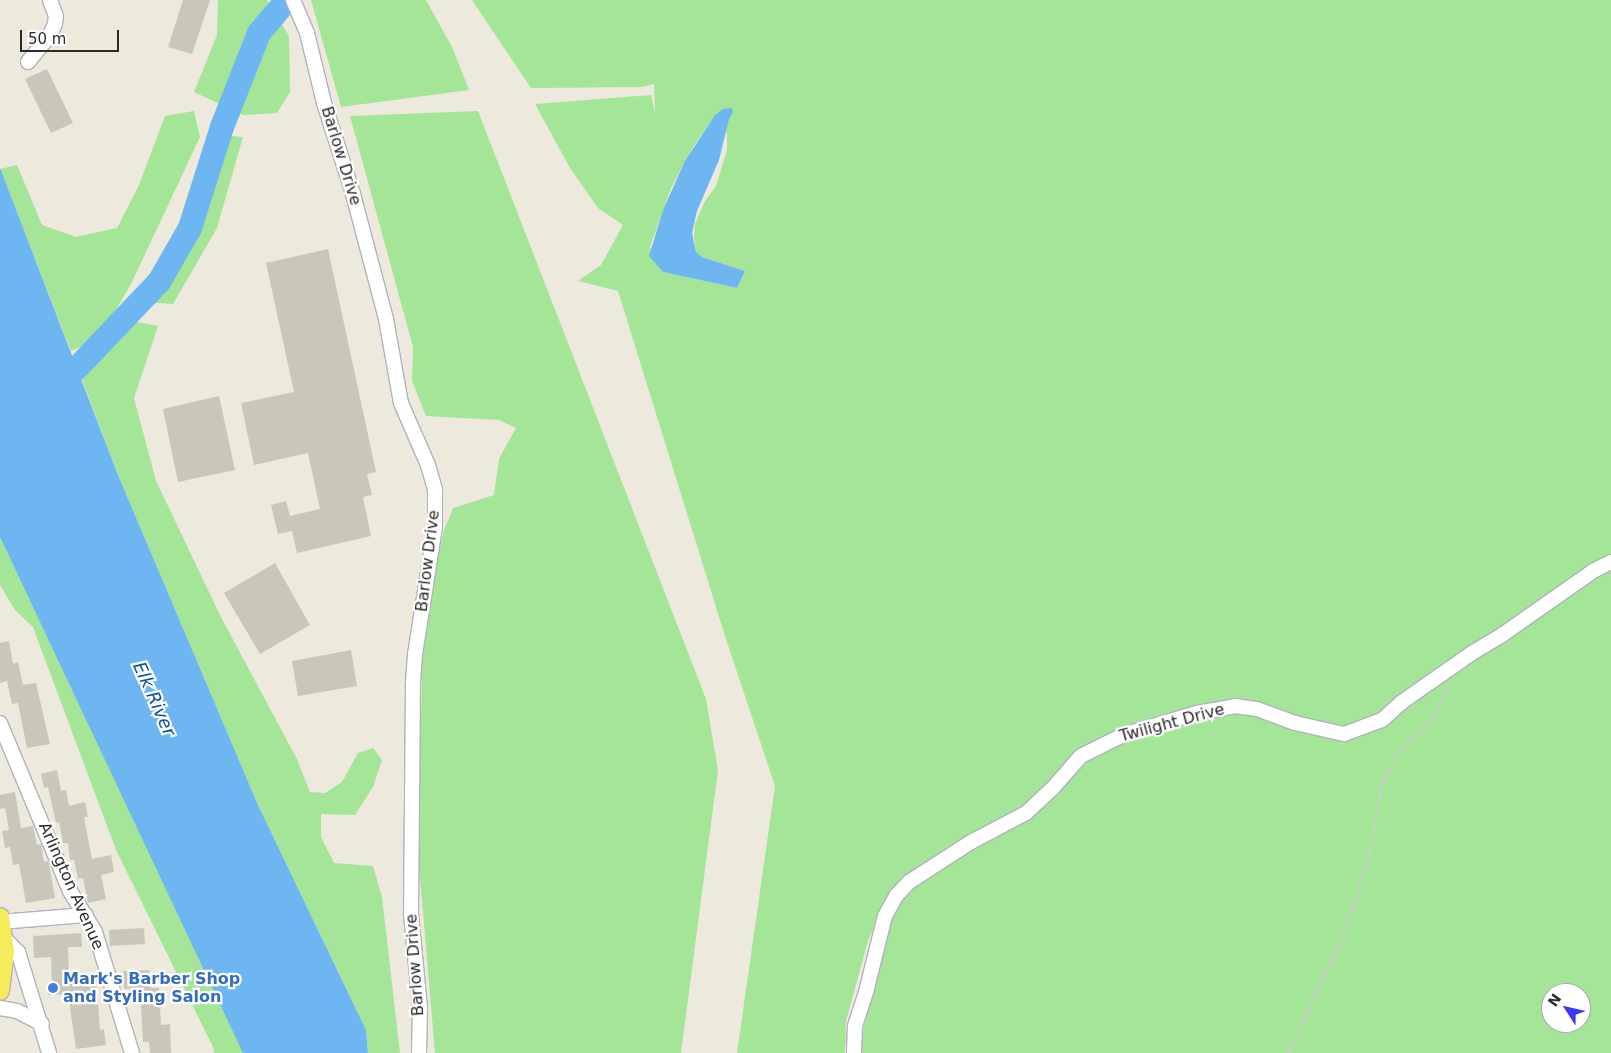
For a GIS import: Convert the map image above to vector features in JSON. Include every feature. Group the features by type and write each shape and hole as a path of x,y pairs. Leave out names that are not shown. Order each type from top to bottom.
{"main road":[{"path":"0,991 4,973 2,925"}],"street":[{"path":"28,62 50,35 55,24 56,16 50,0"},
{"name":"Barlow Drive","path":"293,0 311,46 324,103 353,194 386,319 400,403 428,465 435,490 435,527 415,654 413,686 410,914 420,1008 419,1053"},
{"name":"Twilight Drive","path":"854,1053 854,1026 867,988 885,916 896,896 910,882 971,842 1026,813 1052,790 1081,756 1123,735 1197,713 1235,706 1257,709 1295,723 1344,734 1382,720 1452,667 1502,636 1593,571 1611,562"},
{"name":"Arlington Avenue","path":"0,723 70,891 95,932 132,1053"},
{"path":"49,1053 42,1024 18,952 2,925 86,915"},
{"path":"0,1008 17,1011 42,1024"}],"path":[{"path":"1288,1053 1348,924 1370,851 1382,783 1398,752 1433,719 1449,688 1452,667"}],"green space":[{"path":"218,0 267,0 289,36 290,92 277,113 243,115 194,92 217,35"},
{"path":"311,0 426,0 453,49 469,90 341,107"},
{"path":"472,0 1611,0 1611,1053 861,1053 860,1040 866,1020 882,939 900,896 891,888 868,941 846,1021 845,1053 737,1053 775,786 725,636 618,291 578,281 601,265 623,225 598,208 570,168 535,104 651,95 655,113 654,84 642,87 531,88","holes":["711,121 727,133 727,150 716,186 705,201 695,224 694,236 696,252 702,257 745,271 737,288 663,272 650,247 671,188 693,147"]},
{"path":"194,111 200,137 131,284 99,339 71,351 0,169 17,165 42,225 76,237 117,228 139,185 165,116"},
{"path":"478,111 706,699 718,770 681,1053 435,1053 418,853 423,627 444,530 453,508 494,495 499,459 516,428 499,420 426,416 412,381 413,347 350,116"},
{"path":"222,135 243,137 217,228 173,304 145,302 188,248 207,199"},
{"path":"131,321 158,326 134,398 156,481 221,617 297,759 310,792 325,793 342,782 358,753 373,748 382,760 373,787 355,815 321,814 321,837 334,863 373,866 382,897 400,1053 368,1053 366,1030 258,805 118,475 80,374"},
{"path":"0,537 242,1047 243,1053 214,1053 213,1047 116,850 33,627 15,610 0,585"}],"water":[{"path":"732,108 733,112 729,119 719,160 697,211 692,233 696,252 702,257 745,271 737,288 663,272 649,256 663,210 685,161 715,115 723,109"},
{"name":"Elk River","path":"0,168 118,475 258,805 366,1030 368,1053 243,1053 0,537"}],"building":[{"path":"183,0 210,0 192,54 168,47"},
{"path":"47,69 73,123 51,133 25,79"},
{"path":"328,249 376,472 367,474 372,495 363,497 371,536 297,553 292,531 278,534 271,505 286,501 290,516 320,509 308,453 254,465 241,403 294,392 266,263"},
{"path":"219,396 235,470 178,482 163,409"},
{"path":"275,563 310,625 260,654 224,593"},
{"path":"9,641 13,664 18,662 23,685 36,683 50,744 27,748 18,703 12,704 7,681 0,683 0,643"},
{"path":"351,650 357,686 298,696 292,661"},
{"path":"57,770 61,791 66,790 69,806 85,802 88,817 84,817 92,859 111,855 114,872 101,875 106,899 88,903 83,878 78,879 74,860 70,860 68,843 63,843 59,822 56,823 48,787 44,788 41,774"},
{"path":"15,792 21,828 33,826 37,845 41,844 44,862 48,861 49,864 55,898 26,903 19,864 13,865 10,847 5,848 2,831 9,830 5,808 0,809 0,795"},
{"path":"144,928 145,944 110,946 109,930"},
{"path":"81,933 82,947 68,947 69,976 96,974 100,1030 104,1029 106,1045 76,1049 68,994 48,995 47,984 52,984 51,957 34,958 33,936"},
{"path":"149,970 151,988 159,988 161,1025 170,1024 171,1053 150,1053 149,1042 143,1042 140,988 124,989 123,971"}],"waterway":[{"path":"77,368 159,282 190,228 222,127 259,33 287,0"}],"place":[{"name":"Mark's Barber Shop and Styling Salon","path":"53,988"}]}
